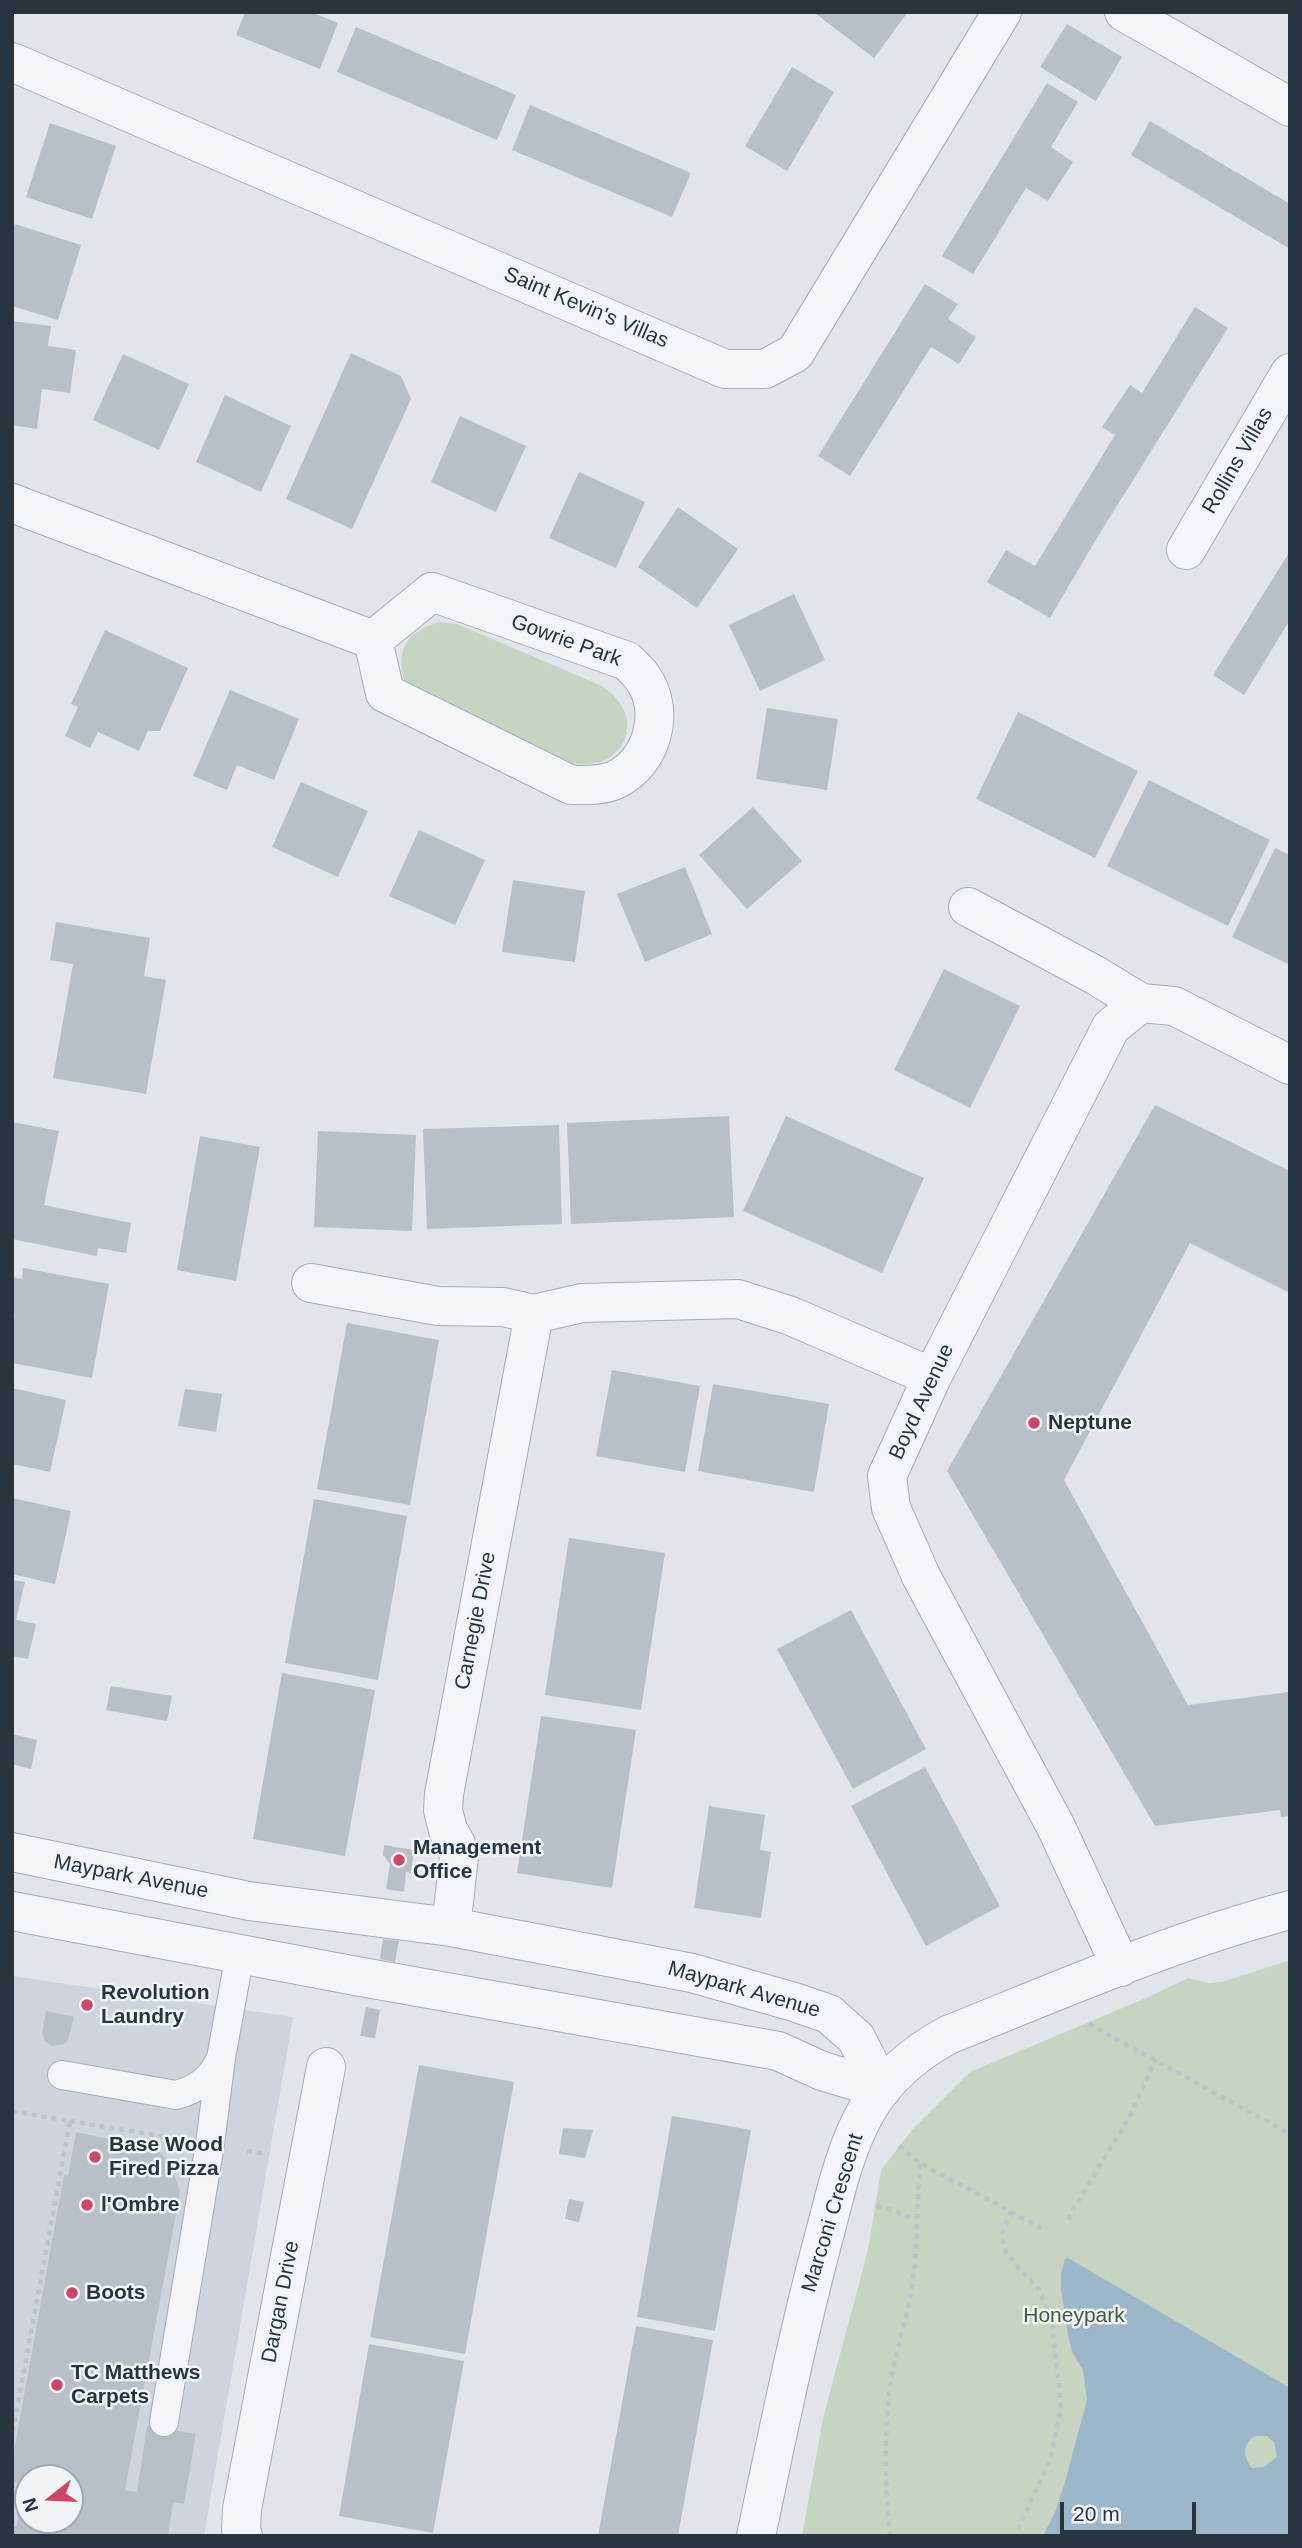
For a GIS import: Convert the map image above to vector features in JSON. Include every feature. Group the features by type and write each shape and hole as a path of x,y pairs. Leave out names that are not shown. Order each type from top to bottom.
{"street":[{"name":"Saint Kevin's Villas","path":"12,62 725,369 765,369 795,353 1002,12"},
{"path":"1124,12 1290,107"},
{"name":"Rollins Villas","path":"1186,550 1290,373"},
{"path":"12,503 373,640"},
{"name":"Gowrie Park","path":"432,592 627,661 643,678 651,697 654,721 649,747 634,768 613,780 592,785 571,785 385,694 373,640 432,592"},
{"path":"968,907 1096,975 1142,1003 1174,1006 1290,1065"},
{"name":"Boyd Avenue","path":"1121,1967 1056,1827 921,1576 891,1508 887,1476 932,1377 1111,1027 1142,1003"},
{"path":"311,1283 438,1306 503,1307 534,1314 582,1303 738,1299 790,1316 932,1377"},
{"name":"Carnegie Drive","path":"451,1927 459,1857 446,1820 443,1794 534,1314"},
{"name":"Maypark Avenue","path":"12,1853 249,1901 451,1927 692,1973 829,2014 856,2038 882,2089"},
{"path":"240,1954 249,1901"},
{"name":"Marconi Crescent","path":"756,2536 797,2336 838,2182 850,2143 882,2089 904,2064 948,2035 1236,1924 1290,1910"},
{"path":"12,1911 778,2051 822,2071 882,2089"},
{"name":"Dargan Drive","path":"243,2536 242,2509 326,2067"}],"lane":[{"path":"164,2422 240,1954"},
{"path":"62,2075 161,2095 176,2095 191,2091 204,2083 221,2058"}],"path":[{"path":"1070,1986 1086,2023 1290,2134"},
{"path":"1069,2220 1128,2119 1156,2059"},
{"path":"12,2111 162,2136"},
{"path":"12,2435 70,2121"},
{"path":"899,2146 920,2163 1045,2230"},
{"path":"890,2536 887,2422 895,2361 911,2290 916,2253 915,2220 920,2163"},
{"path":"875,2206 915,2220"},
{"path":"1011,2211 1001,2236 1006,2251 1038,2288 1052,2321 1060,2409 1050,2460 1015,2536"}],"shaded area":[{"path":"12,1976 293,2017 204,2536 12,2536"}],"green space":[{"path":"440,622 457,624 600,685 615,697 624,710 626,738 619,749 608,758 593,764 574,764 482,728 415,692 403,676 401,662 404,648 416,633"},
{"name":"Honeypark","path":"1290,1960 1290,2536 802,2536 823,2418 868,2250 881,2170 912,2130 970,2072 1188,1978 1208,1983 1222,1982"}],"water":[{"path":"1068,2258 1290,2388 1290,2536 1043,2536 1056,2510 1087,2400 1083,2370 1072,2352 1061,2290 1065,2259","holes":["1255,2436 1267,2436 1274,2442 1277,2457 1264,2467 1252,2468 1247,2459 1246,2447"]}],"building":[{"path":"245,12 311,12 338,23 320,69 236,35"},
{"path":"908,12 874,58 816,14"},
{"path":"1067,24 1122,57 1096,101 1040,67"},
{"path":"356,27 516,95 497,140 337,72"},
{"path":"792,67 834,92 787,171 745,146"},
{"path":"1047,83 1078,102 1051,147 1073,162 1048,201 1026,188 973,274 942,256"},
{"path":"530,105 691,173 672,217 512,150"},
{"path":"1150,121 1290,204 1290,249 1131,155"},
{"path":"50,123 116,146 92,219 26,197"},
{"path":"15,224 81,245 58,320 12,306 12,233"},
{"path":"925,284 958,304 948,319 976,337 959,364 931,347 850,476 818,456"},
{"path":"1195,307 1228,328 1050,618 987,582 1006,550 1035,566 1115,435 1102,427 1130,385 1142,393"},
{"path":"12,321 51,326 48,346 76,350 70,393 42,389 37,429 12,425"},
{"path":"351,353 401,376 411,399 352,529 286,499"},
{"path":"123,354 189,384 159,450 93,420"},
{"path":"225,395 291,426 261,492 196,462"},
{"path":"460,416 526,446 496,512 431,482"},
{"path":"579,472 645,502 616,568 549,538"},
{"path":"678,507 738,549 697,608 638,567"},
{"path":"1290,551 1290,620 1244,695 1213,675"},
{"path":"794,594 825,660 760,691 729,625"},
{"path":"105,630 188,668 160,731 148,731 139,751 98,732 90,748 65,736 78,707 71,704"},
{"path":"230,690 299,719 274,780 237,765 227,790 193,776"},
{"path":"767,708 838,719 827,790 756,779"},
{"path":"1018,712 1138,771 1095,858 976,799"},
{"path":"1149,780 1270,840 1228,926 1107,866"},
{"path":"301,782 368,811 338,877 272,847"},
{"path":"753,807 802,861 747,909 699,855"},
{"path":"419,830 485,860 455,925 389,896"},
{"path":"1275,848 1290,855 1290,965 1232,937"},
{"path":"685,867 712,934 645,962 617,894"},
{"path":"513,880 585,891 575,962 502,952"},
{"path":"56,922 150,938 144,976 166,980 146,1094 53,1078 73,964 50,960"},
{"path":"944,969 1020,1006 970,1108 894,1070"},
{"name":"Neptune","path":"1155,1105 1290,1171 1290,1293 1190,1243 1064,1480 1188,1705 1290,1692 1290,1816 1281,1817 1280,1810 1155,1826 947,1471"},
{"path":"729,1116 734,1217 571,1224 567,1123"},
{"path":"786,1116 924,1178 882,1273 743,1211"},
{"path":"12,1122 59,1131 44,1205 131,1223 126,1253 98,1248 97,1256 12,1239"},
{"path":"559,1125 562,1224 427,1229 423,1129"},
{"path":"318,1131 416,1135 412,1231 314,1227"},
{"path":"200,1136 260,1147 236,1281 177,1270"},
{"path":"23,1268 109,1284 92,1378 12,1363 12,1324 15,1315 12,1314 12,1282 13,1277 22,1279"},
{"path":"347,1323 439,1340 410,1505 317,1489"},
{"path":"612,1370 700,1386 685,1472 596,1456"},
{"path":"713,1384 829,1404 814,1492 698,1471"},
{"path":"12,1388 66,1400 50,1472 12,1464"},
{"path":"185,1389 222,1394 216,1432 178,1426"},
{"path":"12,1498 71,1511 55,1584 12,1574"},
{"path":"314,1499 407,1516 378,1680 285,1663"},
{"path":"569,1538 665,1553 641,1710 545,1695"},
{"path":"12,1580 25,1582 16,1620 36,1624 28,1659 12,1656"},
{"path":"851,1610 926,1749 853,1789 777,1649"},
{"path":"282,1673 375,1690 345,1856 253,1839"},
{"path":"111,1686 172,1696 167,1721 106,1710"},
{"path":"541,1716 636,1730 612,1888 517,1873"},
{"path":"12,1734 37,1740 31,1769 12,1764"},
{"path":"925,1767 1000,1906 926,1946 851,1806"},
{"path":"709,1806 765,1815 760,1850 771,1852 761,1918 694,1908"},
{"name":"Management Office","path":"384,1845 414,1850 411,1873 406,1872 404,1892 386,1889 390,1864 383,1855"},
{"path":"383,1939 399,1941 395,1962 380,1959"},
{"path":"366,2007 380,2010 375,2038 360,2036"},
{"path":"46,2011 74,2017 68,2040 64,2044 52,2046 45,2041 42,2033"},
{"path":"419,2065 514,2082 465,2354 370,2337"},
{"path":"672,2116 751,2130 715,2331 637,2317"},
{"path":"563,2128 593,2130 585,2158 559,2154"},
{"path":"76,2132 157,2149 171,2164 180,2192 125,2490 137,2492 147,2426 196,2434 184,2504 173,2502 168,2536 12,2536 12,2526 14,2534 84,2534 84,2464 14,2464 12,2482 12,2462 64,2175 68,2176"},
{"path":"569,2199 584,2202 579,2222 565,2219"},
{"path":"636,2326 713,2340 678,2536 598,2536"},
{"path":"369,2344 464,2361 433,2533 339,2516"}],"place":[{"name":"Neptune","path":"1034,1423"},
{"name":"Management Office","path":"399,1860"},
{"name":"Revolution Laundry","path":"87,2005"},
{"name":"Base Wood Fired Pizza","path":"95,2157"},
{"name":"l'Ombre","path":"87,2205"},
{"name":"Boots","path":"72,2293"},
{"name":"TC Matthews Carpets","path":"57,2385"}]}
